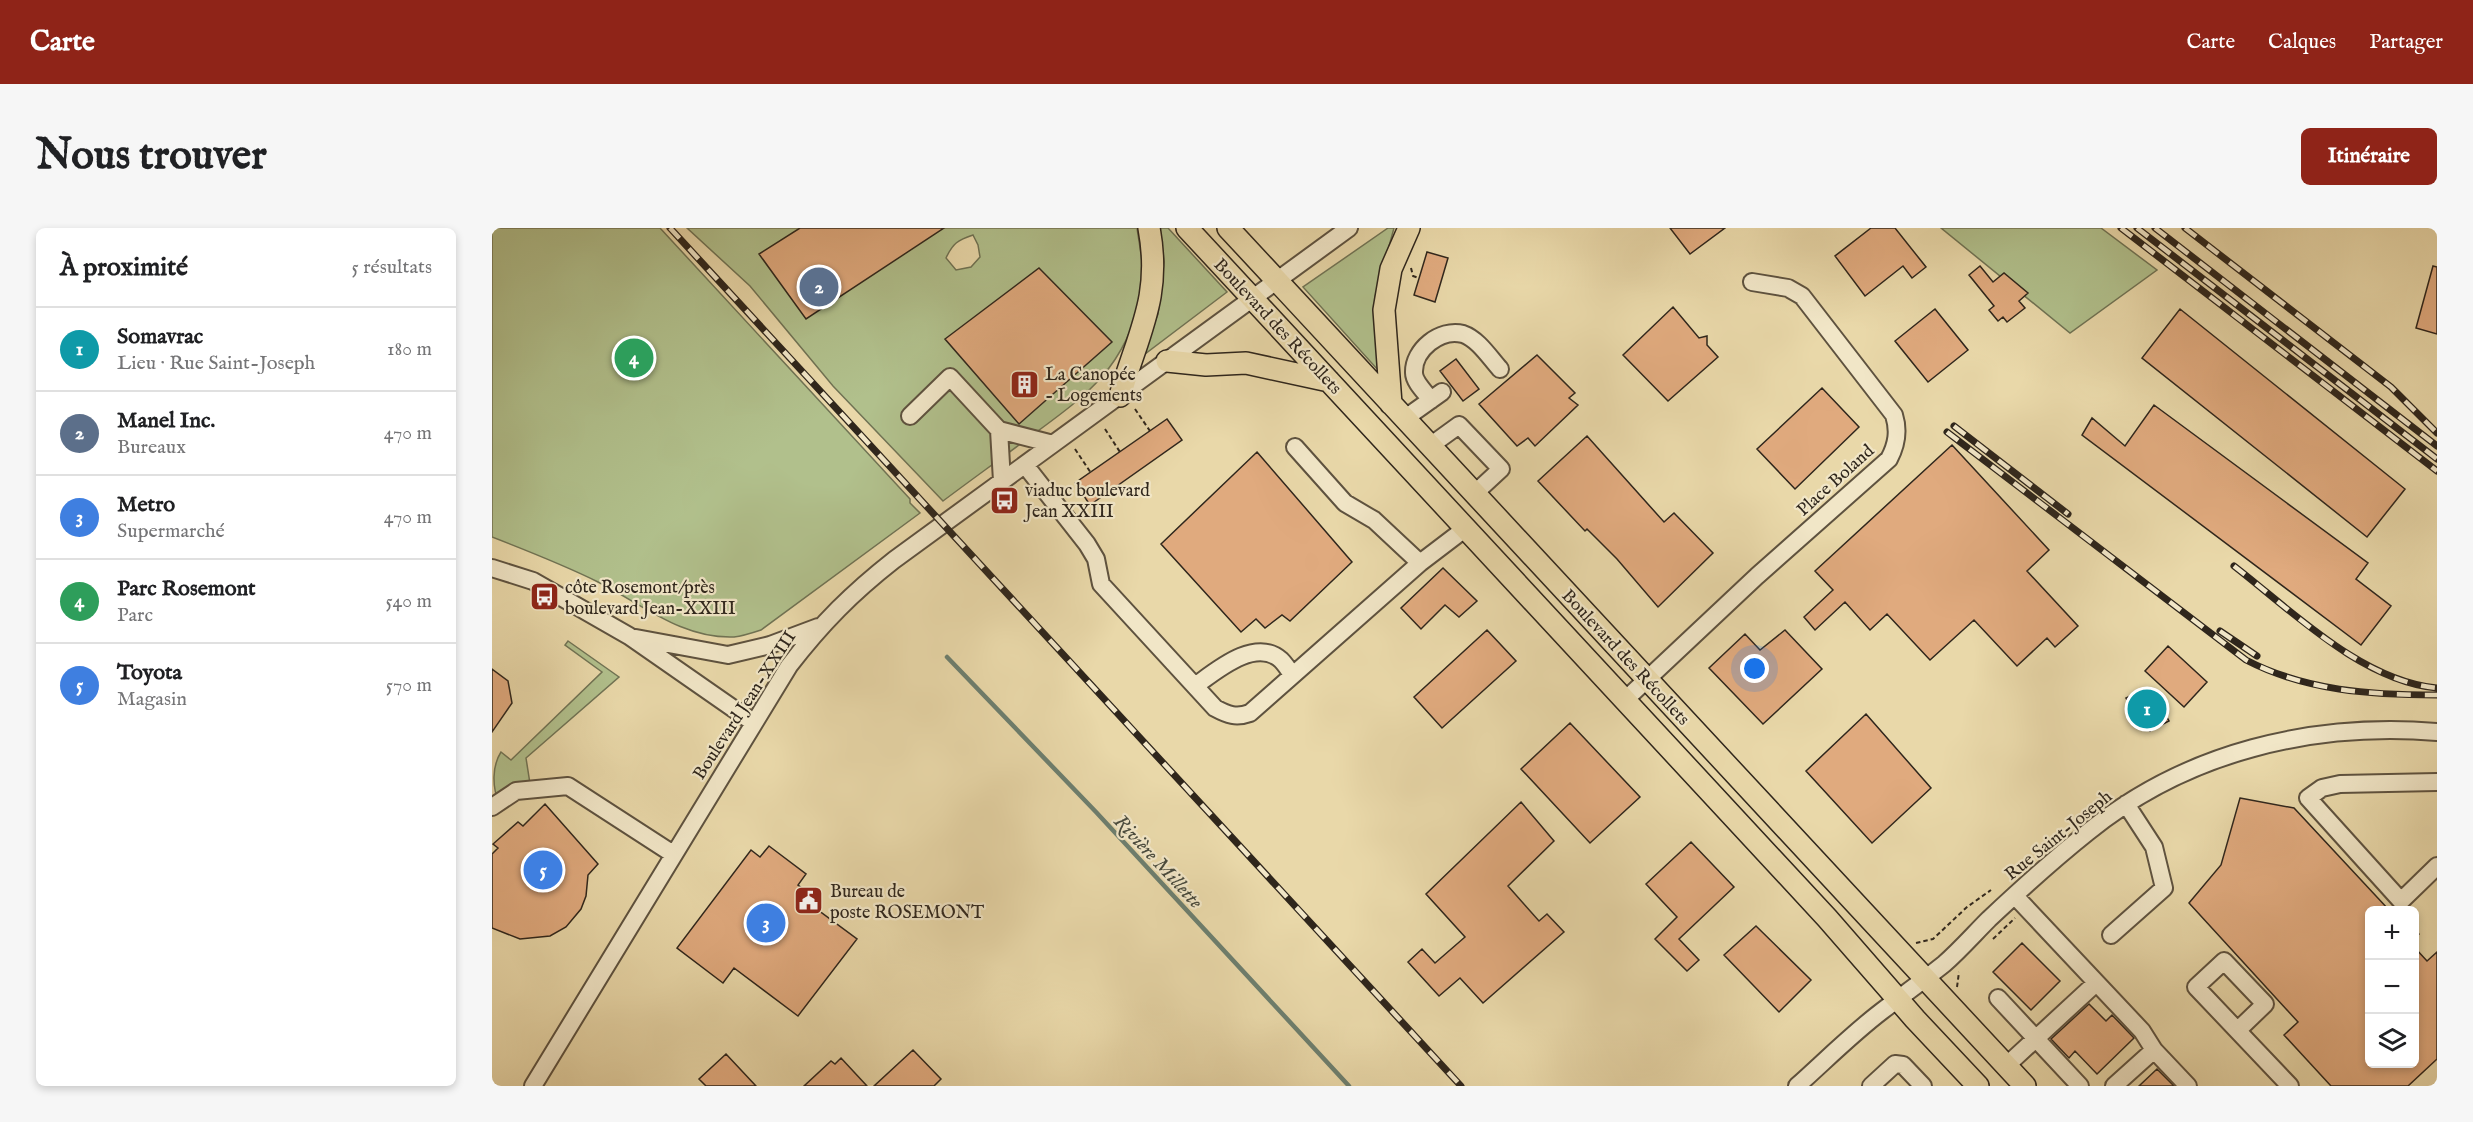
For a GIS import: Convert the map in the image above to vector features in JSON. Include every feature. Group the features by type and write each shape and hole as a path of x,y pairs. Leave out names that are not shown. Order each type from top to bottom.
{"main road":[{"path":"1128,403 1131,356 1148,315 1151,300 1153,258 1149,228"},
{"name":"Boulevard des Récollets","path":"1187,228 1821,911 1978,1086"},
{"name":"Boulevard des Récollets","path":"1228,228 2025,1086"},
{"path":"1398,411 1384,328 1384,303 1391,269 1409,228"},
{"path":"1167,361 1206,365 1254,364 1329,381"}],"street":[{"name":"Boulevard Jean-XXIII","path":"533,1086 789,666 819,627 889,564 1053,444 1128,403 1167,361 1349,228"},
{"name":"Place Boland","path":"1625,700 1756,576 1889,459 1896,447 1898,426 1894,415 1802,296 1788,288 1752,282"},
{"path":"1398,411 1437,396 1416,380 1414,373 1419,356 1436,337 1454,333 1465,335 1475,342 1500,369"},
{"path":"910,416 950,377 999,430 1053,444"},
{"path":"1430,446 1459,424 1501,469 1474,494"},
{"path":"999,430 1002,481"},
{"path":"1295,447 1345,503 1374,520 1420,563"},
{"path":"1024,465 1087,544 1096,559 1101,584 1215,708 1227,715 1239,717 1250,713 1420,563 1466,528"},
{"path":"492,568 533,581 629,636 754,723"},
{"path":"629,636 728,655 770,645 819,627"},
{"path":"1195,686 1227,663 1242,655 1256,653 1270,653 1281,660 1292,675"},
{"name":"Rue Saint-Joseph","path":"1797,1086 1925,978 2079,838 2126,804 2188,771 2260,745 2315,734 2358,730 2437,732"},
{"path":"2437,782 2340,784 2322,788 2308,798 2401,901 2437,866"},
{"path":"492,807 516,791 568,786 673,854"},
{"path":"2111,935 2164,888 2154,847 2126,804"},
{"path":"2014,896 2142,1031 2154,1050 2188,1086"},
{"path":"2006,1066 2096,984"},
{"path":"1998,998 2080,1086"},
{"path":"2238,1030 2290,1086"},
{"path":"2114,1086 2154,1050"},
{"path":"1871,1086 1895,1064 1903,1065 1923,1086"}],"path":[{"path":"1413,262 1412,273 1419,278"},
{"path":"1128,403 1150,430"},
{"path":"1104,429 1120,452"},
{"path":"1075,449 1091,473"},
{"name":"Rue Saint-Joseph","path":"1918,943 1933,939 1967,907 1991,890"},
{"path":"1957,984 1958,975"}],"green space":[{"path":"492,228 660,228 910,499 910,503 920,513 761,630 734,637 697,632 663,619 585,576 492,537"},
{"path":"687,228 1137,228 1143,271 1141,296 1134,322 1113,363 1084,395 1067,409 943,501 833,386 750,286","holes":["973,235 980,257 971,267 956,270 946,258 954,245 968,237"]},
{"path":"1160,228 1168,228 1227,292 1141,357 1158,314 1164,262"},
{"path":"1388,228 1394,228 1375,297 1378,370 1303,287"},
{"path":"1941,228 2101,228 2157,270 2070,333"},
{"path":"568,641 619,677 526,758 531,790 499,803 494,777 501,752 511,760 602,672 565,645"}],"building":[{"path":"800,228 944,228 806,319 759,254"},
{"path":"1670,228 1725,228 1690,254"},
{"path":"1871,228 1895,228 1926,267 1912,278 1903,266 1865,296 1835,256"},
{"path":"1427,252 1448,258 1435,302 1414,295"},
{"path":"1980,266 1993,282 2004,273 2028,293 2019,301 2025,308 2007,322 2003,317 1998,321 1989,310 1994,306 1969,275"},
{"path":"2433,266 2437,267 2437,334 2416,328"},
{"name":"La Canopée - Logements","path":"1039,268 1112,342 1019,424 945,339"},
{"path":"1673,307 1699,338 1707,336 1707,345 1718,357 1668,401 1623,355"},
{"path":"1935,309 1968,350 1928,382 1895,341"},
{"path":"2180,309 2405,489 2367,537 2142,358"},
{"path":"1537,355 1575,393 1569,398 1578,405 1535,446 1528,438 1517,446 1479,404"},
{"path":"1456,359 1479,389 1463,401 1440,371"},
{"path":"1822,388 1859,427 1795,489 1757,449"},
{"path":"2154,405 2368,563 2356,579 2391,606 2361,645 2082,435 2092,418 2125,446"},
{"path":"1167,419 1182,440 1090,505 1075,483"},
{"path":"1587,436 1664,522 1674,513 1713,553 1658,607 1617,559 1587,529 1585,531 1538,481"},
{"path":"1952,445 2049,550 2027,571 2078,626 2055,647 2047,638 2017,666 1974,620 1930,660 1887,614 1870,630 1845,602 1815,630 1804,617 1833,590 1815,571"},
{"path":"1257,452 1352,562 1290,621 1282,615 1265,628 1256,619 1241,632 1161,544"},
{"path":"1443,568 1477,601 1459,617 1445,605 1421,629 1401,608"},
{"path":"1487,630 1516,661 1442,728 1414,697"},
{"path":"1785,630 1822,669 1763,724 1709,668 1745,634 1760,650"},
{"path":"2168,646 2207,682 2184,707 2145,671"},
{"path":"492,669 508,681 512,703 492,732"},
{"path":"2138,692 2145,706 2157,699 2169,721 2150,731 2140,713 2135,715 2126,698"},
{"path":"1866,714 1931,788 1872,843 1806,771"},
{"path":"1570,723 1640,797 1590,843 1521,769"},
{"path":"2240,798 2294,808 2385,906 2365,906 2365,1068 2419,1068 2419,952 2427,961 2437,952 2437,1059 2408,1086 2331,1086 2284,1035 2298,1022 2189,903 2221,865"},
{"path":"1521,802 1554,841 1508,886 1539,921 1547,914 1564,932 1483,1003 1460,978 1439,996 1408,962 1422,949 1435,963 1465,937 1426,894"},
{"path":"545,804 598,864 588,875 586,896 581,909 566,927 550,936 520,939 492,928 492,854 498,848 493,844 518,822 523,826"},
{"path":"1691,842 1734,887 1679,939 1699,960 1687,971 1655,939 1677,917 1646,884"},
{"path":"769,846 806,874 798,885 819,901 814,907 857,939 798,1016 734,968 723,983 677,948 751,850 760,857"},
{"path":"1756,926 1811,980 1779,1012 1724,955"},
{"path":"2022,943 2060,981 2031,1010 1993,972"},
{"path":"2089,1004 2106,1021 2112,1015 2134,1038 2097,1074 2075,1051 2069,1058 2051,1039"},
{"path":"913,1050 941,1079 934,1086 874,1086"},
{"path":"726,1054 756,1086 706,1086 699,1079"},
{"path":"841,1058 867,1086 804,1086 831,1061 835,1064"},
{"path":"2157,1069 2174,1086 2139,1086"}],"waterway":[{"name":"Rivière Millette","path":"947,657 1096,812 1349,1086"}],"railway":[{"path":"670,228 1461,1086"},
{"path":"2121,228 2437,471"},
{"path":"2137,228 2437,459"},
{"path":"2155,228 2437,446"},
{"path":"2185,228 2391,387 2437,433"},
{"path":"1954,426 2068,514"},
{"path":"1947,432 2246,660 2292,679 2315,685 2363,692 2437,695"},
{"path":"2234,566 2304,623 2355,658 2409,683 2437,688"},
{"path":"2220,631 2257,656"}],"place":[{"name":"Manel Inc.","path":"819,287"},
{"name":"Parc Rosemont","path":"634,358"},
{"name":"La Canopée - Logements","path":"1024,384"},
{"name":"viaduc boulevard Jean XXIII","path":"1004,500"},
{"name":"côte Rosemont/près boulevard Jean-XXIII","path":"544,597"},
{"name":"Somavrac","path":"2147,709"},
{"name":"Toyota","path":"543,870"},
{"name":"Bureau de poste ROSEMONT","path":"809,901"},
{"name":"Metro","path":"766,923"}]}
